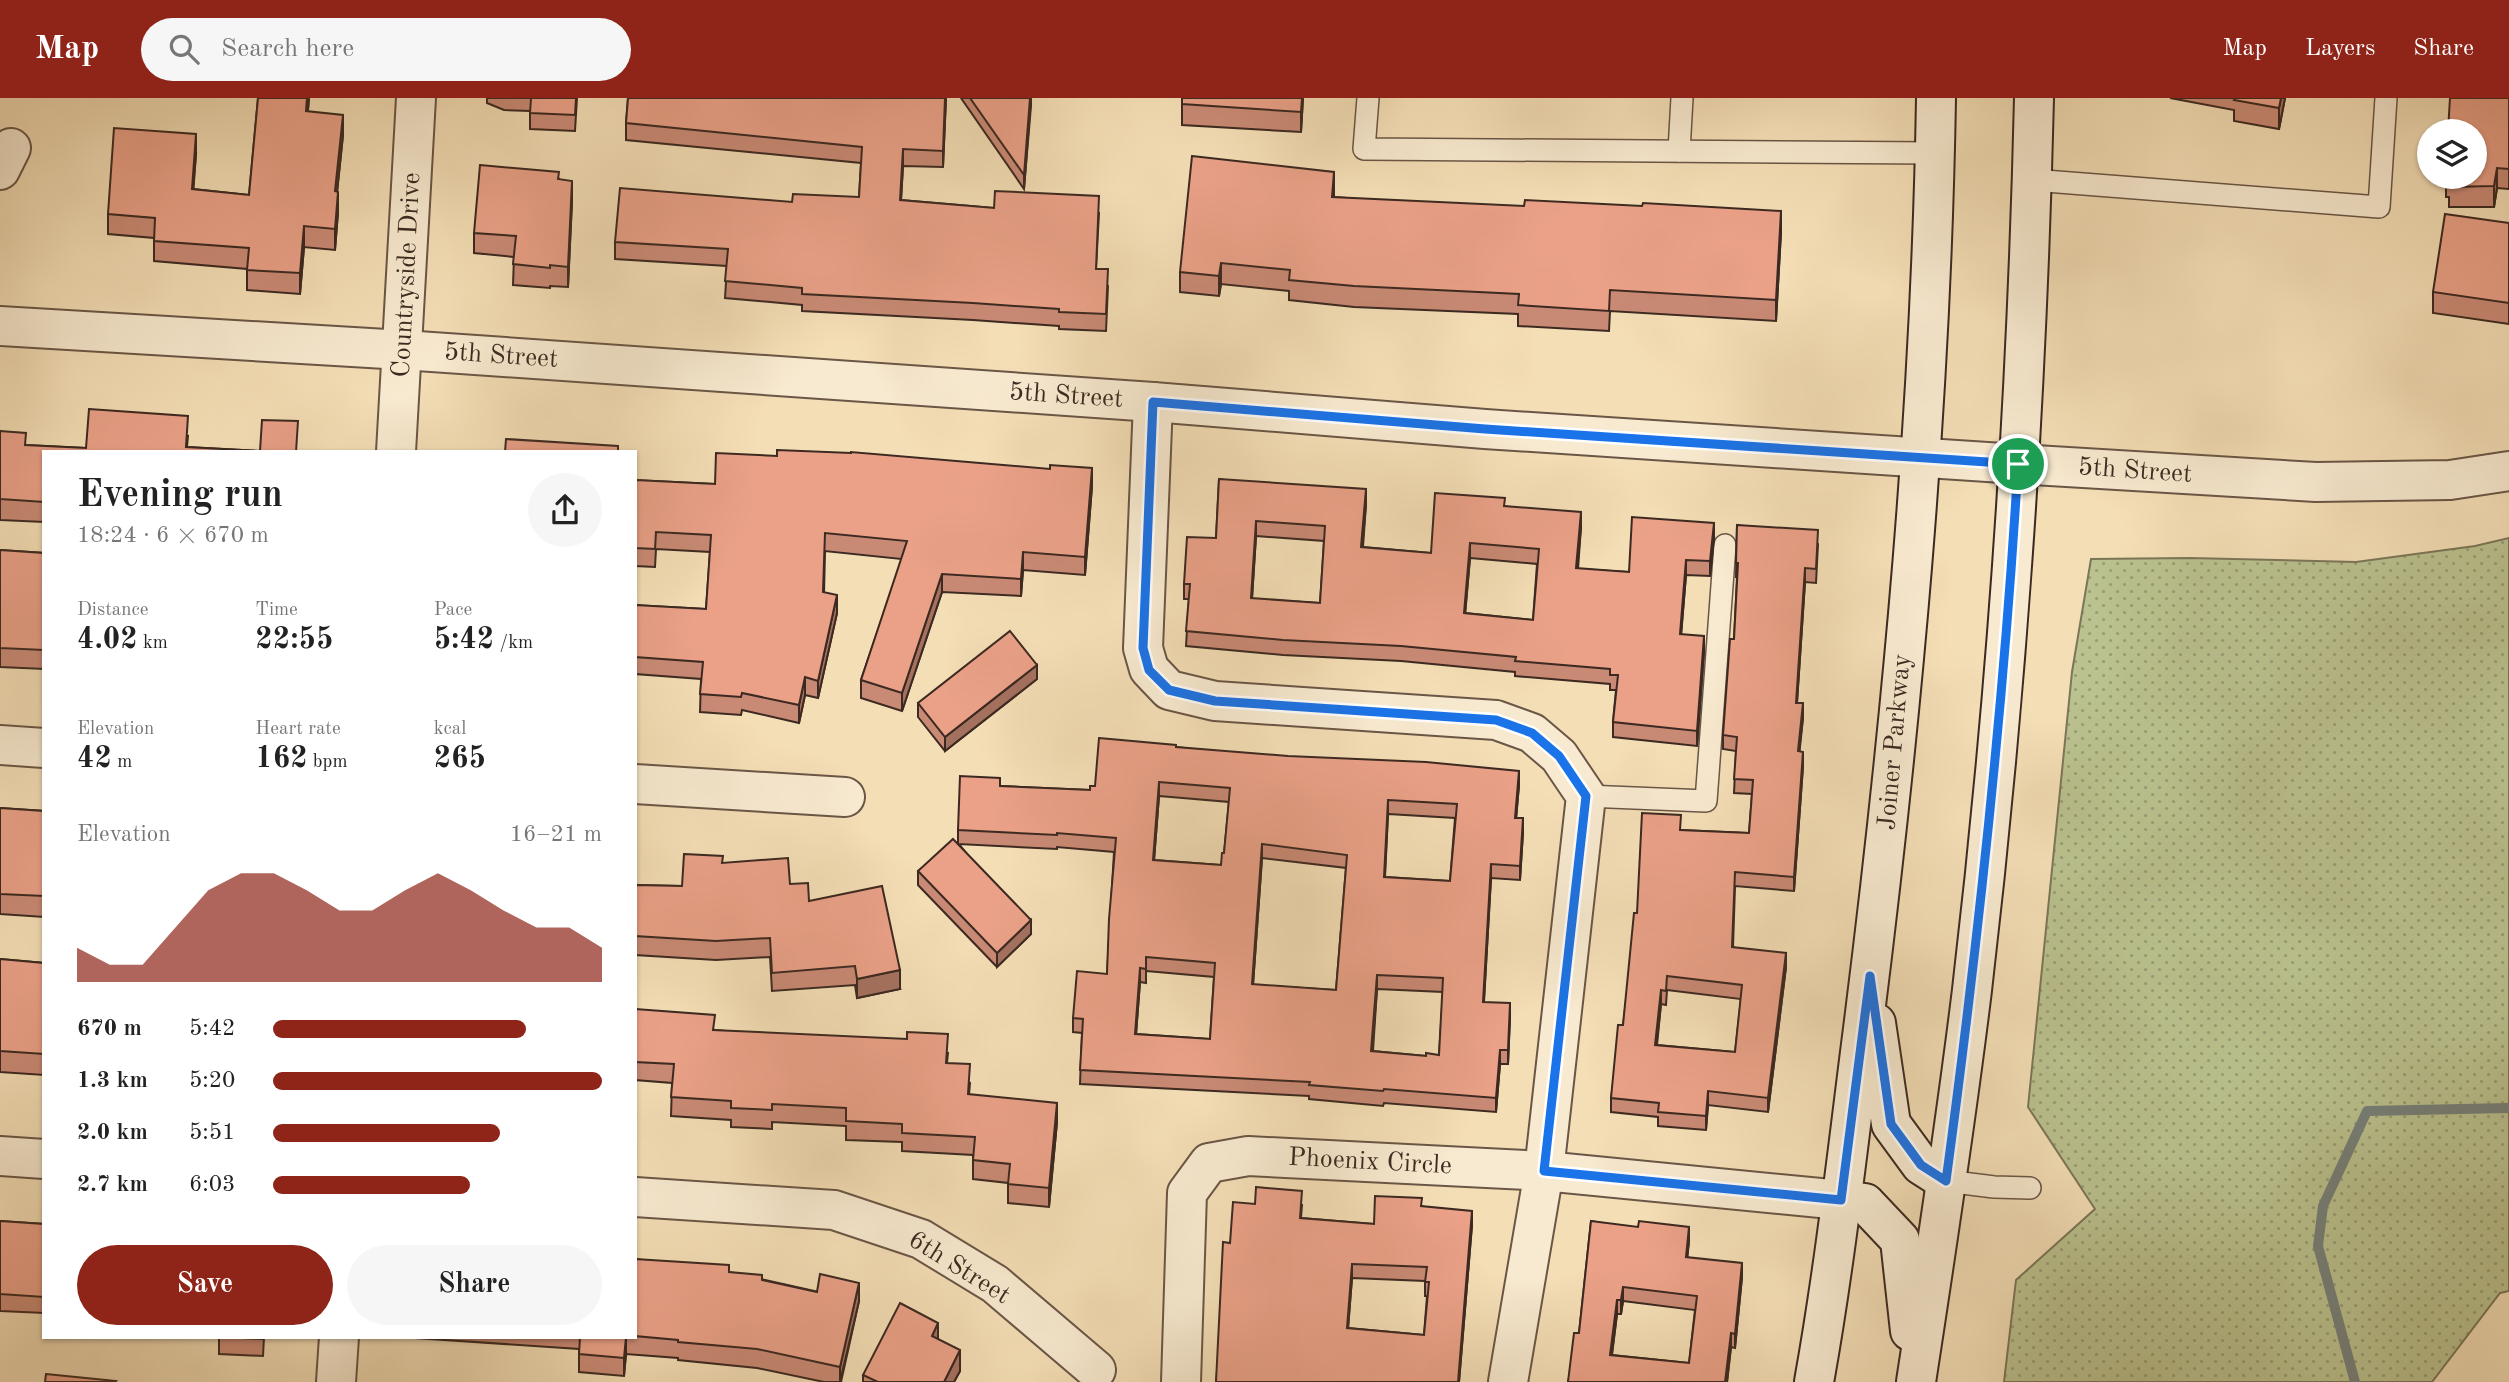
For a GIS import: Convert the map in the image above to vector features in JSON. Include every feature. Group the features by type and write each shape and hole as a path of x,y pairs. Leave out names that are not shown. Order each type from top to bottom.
{"street":[{"name":"Countryside Drive","path":"396,450 416,98"},
{"name":"Joiner Parkway","path":"1814,1382 1841,1200 1893,775 1925,388 1936,98"},
{"path":"1916,1382 1972,990 1993,786 2018,464 2034,98"},
{"name":"5th Street","path":"0,326 403,349 1153,402 1485,429 2316,482 2450,480 2509,471"},
{"path":"1153,402 1143,648 1149,670 1169,690 1215,701 1496,720 1532,733 1559,756 1586,796 1544,1171 1508,1382"},
{"path":"0,745 42,748"},
{"path":"637,784 845,797"},
{"path":"1870,976 1891,1124 1921,1165 1946,1181"},
{"path":"0,1156 42,1159"},
{"name":"Phoenix Circle","path":"1181,1382 1187,1193 1209,1163 1248,1156 1544,1171 1865,1203 1900,1240 1916,1382"},
{"name":"6th Street","path":"637,1197 834,1210 921,1239 995,1284 1096,1370"},
{"path":"336,1382 339,1339"}],"lane":[{"path":"1368,98 1364,149 1935,153"},
{"path":"1679,151 1682,98"},
{"path":"2032,180 2379,207 2386,98"},
{"path":"1586,796 1706,801 1725,545"},
{"path":"1946,1181 1994,1188 2030,1188"}],"green space":[{"path":"2509,538 2509,1291 2500,1293 2432,1382 2004,1382 2016,1280 2095,1209 2028,1107 2072,672 2091,559 2190,558 2356,562 2475,546"}],"building":[{"path":"258,98 307,98 306,111 343,115 335,191 338,192 335,229 304,226 300,273 247,270 249,248 154,241 155,218 108,214 114,128 196,134 192,189 249,195"},
{"path":"531,98 576,98 575,115 530,113"},
{"path":"628,98 945,98 943,151 903,149 900,200 994,208 995,191 1099,196 1096,269 1108,269 1106,314 973,303 802,294 802,288 725,281 728,249 615,242 620,188 792,202 793,194 859,197 862,147 626,123"},
{"path":"970,98 1030,98 1024,175"},
{"path":"1182,98 1302,98 1301,112 1182,104"},
{"path":"2281,98 2279,108 2234,100"},
{"path":"2450,98 2509,98 2509,169 2497,168 2494,186 2487,186 2487,119 2449,119"},
{"path":"1192,156 1334,172 1332,197 1524,206 1525,200 1642,206 1643,203 1781,211 1776,300 1610,290 1609,311 1518,305 1519,294 1289,280 1290,270 1221,263 1219,276 1180,272"},
{"path":"480,165 559,172 558,179 572,181 568,267 513,264 516,236 474,233"},
{"path":"2445,214 2509,223 2509,303 2433,292"},
{"path":"89,409 188,416 186,447 242,450 42,450 42,502 0,499 0,431 26,433 25,445 86,448"},
{"path":"262,420 298,421 296,450 260,450"},
{"path":"506,439 618,446 618,450 505,450"},
{"path":"777,450 851,452 1050,469 1050,465 1092,468 1085,557 1023,552 1021,579 942,574 902,693 861,680 907,541 825,533 823,592 837,595 818,681 805,677 799,705 742,693 741,697 700,694 703,662 637,657 637,605 706,609 711,535 656,532 655,549 637,548 637,480 715,484 716,453 777,456"},
{"path":"1219,479 1366,489 1361,547 1431,553 1435,493 1505,498 1504,506 1581,512 1576,568 1629,572 1632,517 1714,523 1710,561 1686,560 1680,634 1704,636 1697,731 1613,722 1618,675 1610,675 1610,669 1515,661 1516,657 1401,646 1283,640 1186,631 1190,584 1184,584 1187,537 1216,538","holes":["1256,521 1325,526 1320,603 1251,598","1470,543 1539,549 1533,620 1464,613"]},
{"path":"1737,525 1818,530 1816,569 1805,568 1796,703 1803,703 1798,751 1803,752 1794,877 1735,872 1732,947 1786,953 1768,1098 1708,1091 1706,1116 1658,1112 1659,1103 1611,1098 1618,1025 1623,1025 1634,913 1637,913 1642,813 1681,815 1680,830 1749,833 1753,780 1734,779 1737,737 1723,735 1730,639 1734,639","holes":["1667,976 1742,985 1735,1052 1655,1045 1661,990 1666,991"]},
{"path":"0,550 42,553 42,650 0,648"},
{"path":"1010,631 1037,665 945,737 918,703"},
{"path":"1099,738 1288,756 1426,762 1519,771 1515,818 1523,818 1520,866 1491,864 1483,1002 1510,1003 1508,1050 1500,1050 1496,1098 1309,1085 1310,1082 1080,1070 1083,1019 1073,1018 1077,971 1107,974 1116,838 958,830 960,776 1000,778 1000,786 1090,790 1090,786 1095,786","holes":["1159,782 1230,788 1221,865 1153,860","1388,800 1457,804 1450,881 1384,877","1262,844 1347,855 1336,990 1252,984","1146,957 1215,963 1210,1039 1135,1034 1140,968 1146,969","1377,975 1443,978 1439,1055 1426,1053 1426,1056 1371,1051"]},
{"path":"0,808 42,811 42,896 0,894"},
{"path":"953,839 1031,920 997,953 918,871"},
{"path":"684,854 723,856 722,863 788,858 790,884 808,883 809,901 882,886 900,970 857,979 855,966 772,973 770,938 716,941 637,936 637,885 682,886"},
{"path":"0,959 42,963 42,1054 0,1051"},
{"path":"637,1009 715,1015 713,1030 907,1039 907,1032 948,1034 946,1063 970,1064 968,1094 1057,1103 1049,1188 1008,1184 1010,1164 973,1160 975,1137 902,1133 902,1124 846,1121 846,1108 772,1104 772,1110 731,1108 731,1101 671,1097 674,1064 637,1062"},
{"path":"1256,1187 1302,1191 1300,1218 1374,1224 1375,1196 1422,1198 1421,1206 1472,1211 1458,1382 1216,1382 1223,1242 1230,1243 1233,1202 1255,1204","holes":["1352,1264 1427,1267 1425,1282 1429,1282 1424,1335 1347,1328"]},
{"path":"0,1221 42,1224 42,1297 0,1294"},
{"path":"1591,1221 1638,1227 1639,1221 1689,1227 1686,1257 1742,1263 1735,1334 1731,1333 1725,1382 1568,1382 1574,1333 1579,1333","holes":["1623,1287 1697,1296 1689,1363 1610,1355 1617,1300 1621,1300"]},
{"path":"637,1259 729,1265 729,1272 762,1275 762,1280 817,1292 820,1274 859,1283 840,1367 757,1349 637,1336"},
{"path":"900,1303 938,1323 932,1336 960,1350 944,1382 878,1382 863,1375"},
{"path":"580,1339 626,1339 624,1358 579,1354"},
{"path":"46,1374 116,1381 45,1382"}],"waterway":[{"path":"2355,1382 2318,1246 2323,1206 2367,1111 2509,1108"}],"route":[{"path":"1153,402 1485,429 2018,464 1993,786 1972,990 1946,1181 1921,1165 1891,1124 1870,976 1841,1200 1544,1171 1586,796 1559,756 1532,733 1496,720 1215,701 1169,690 1149,670 1143,648 1153,402"}]}
